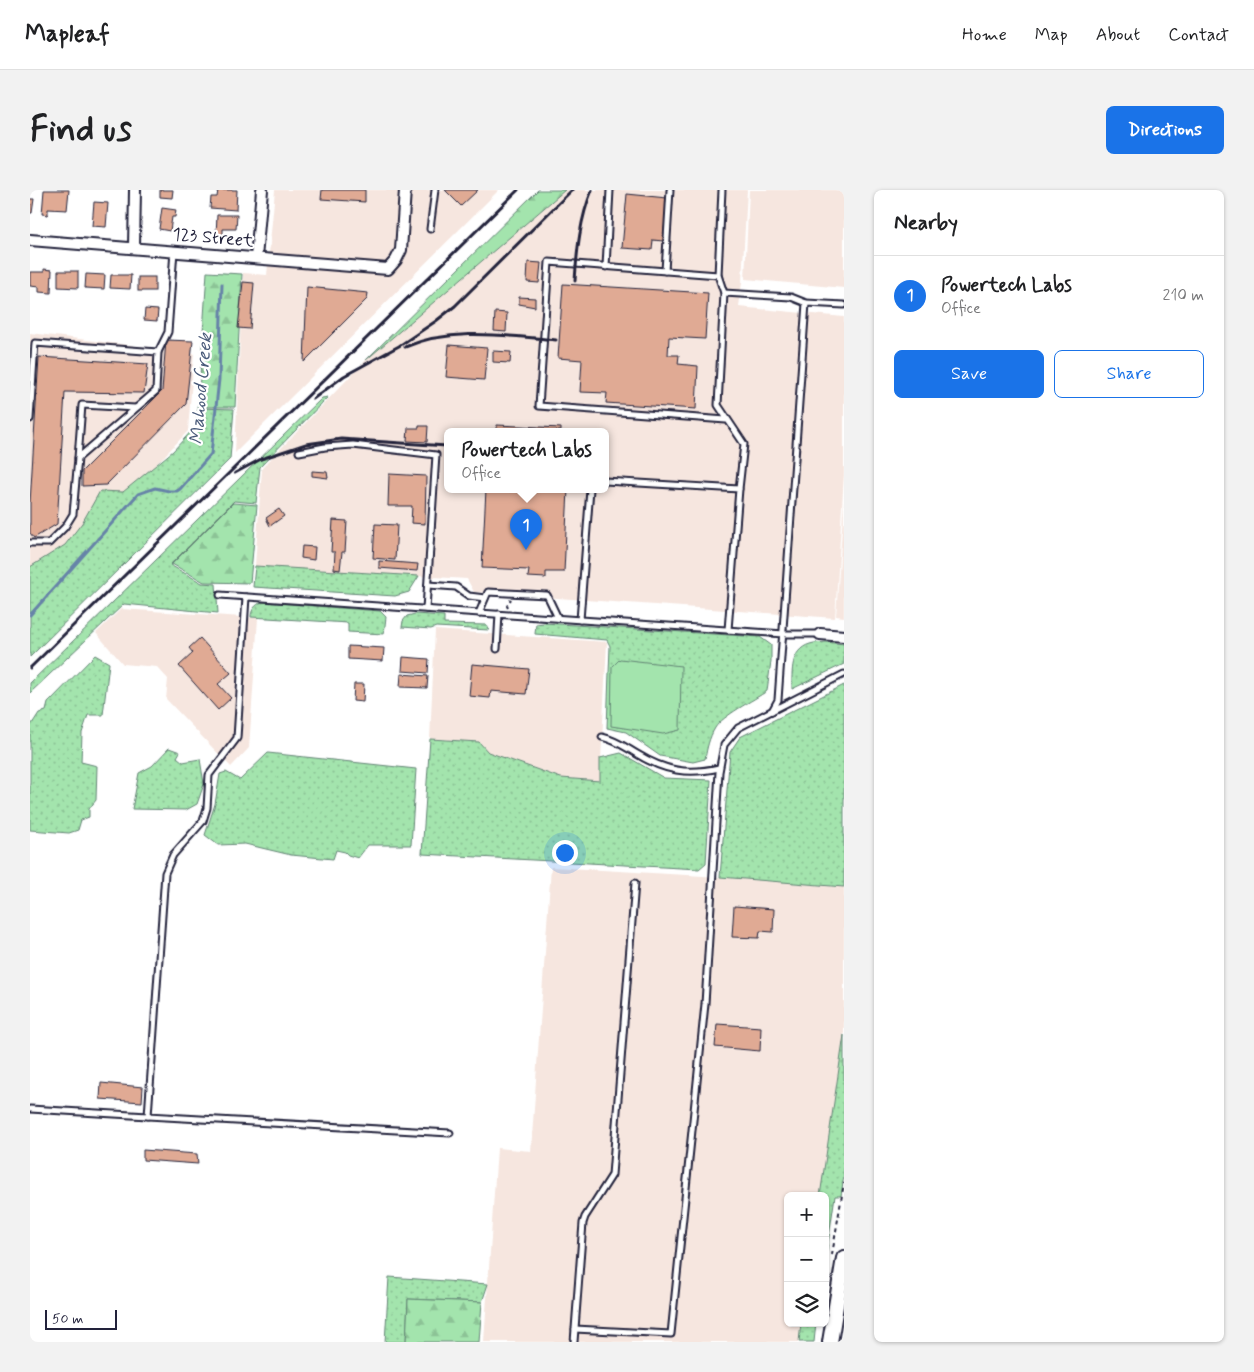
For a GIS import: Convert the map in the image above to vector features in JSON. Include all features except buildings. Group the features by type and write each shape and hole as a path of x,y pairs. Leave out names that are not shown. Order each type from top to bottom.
{"main road":[{"path":"830,1342 838,1259"}],"street":[{"path":"134,247 136,190"},
{"path":"256,258 262,190"},
{"name":"123 Street","path":"30,240 388,268 396,260 401,250 405,190"},
{"path":"820,634 844,636"}],"lane":[{"path":"430,229 435,190"},
{"path":"606,266 610,190"},
{"path":"665,271 670,190"},
{"path":"722,190 718,275 724,293 718,405 726,420 744,444 728,630"},
{"path":"78,458 156,391 158,352 168,332 174,251"},
{"path":"718,275 549,262 540,406 726,420"},
{"path":"724,293 791,297 806,302 844,305"},
{"path":"772,711 778,700 784,634 806,302"},
{"path":"30,419 35,343 158,352"},
{"path":"30,543 49,543 65,528 73,514 82,405 135,408"},
{"path":"299,452 353,445 436,455 426,609"},
{"path":"609,481 739,489"},
{"path":"580,620 590,493"},
{"path":"428,584 456,587 469,596 485,598"},
{"path":"479,613 488,592 547,594 558,618"},
{"path":"220,595 784,634 820,634"},
{"path":"148,1116 165,873 173,856 203,821 210,775 237,738 246,597"},
{"path":"497,649 499,614"},
{"path":"575,1329 671,1334 705,1004 719,768 724,745 738,728 844,674"},
{"path":"602,737 615,740 657,765 676,771 703,772 719,768"},
{"path":"574,1342 584,1218 612,1175 635,883"},
{"path":"30,1109 450,1133"}],"path":[{"path":"510,615 507,606 515,593"},
{"path":"838,1259 840,1208 844,1183"}],"shaded area":[{"path":"275,190 499,190 235,453 243,273 267,275"},
{"path":"565,190 747,190 739,307 844,317 844,475 835,618 474,592 467,579 255,566 262,468 366,360"},
{"path":"749,190 844,190 844,288 745,279"},
{"path":"30,333 194,353 188,431 30,598"},
{"path":"844,499 844,617 836,616"},
{"path":"121,609 258,618 249,748 231,767 166,699 168,679 157,667 123,664 96,633"},
{"path":"435,630 607,642 600,781 561,778 488,752 479,742 430,739"},
{"path":"551,867 720,877 844,887 844,1035 821,1192 784,1192 784,1327 801,1327 799,1342 484,1342 497,1148 531,1151"}],"green space":[{"path":"538,190 565,190 366,360"},
{"path":"207,272 242,274 235,407 198,407"},
{"path":"328,397 260,467 256,503 234,501 170,565 202,583 216,584 218,613 124,604 30,693 30,683 322,398"},
{"path":"198,408 234,409 230,459 30,657 30,567 65,545 82,523 100,491 123,492 173,451 196,426"},
{"path":"233,503 257,505 250,583 204,582 172,564"},
{"path":"255,566 419,576 409,592 395,596 253,587"},
{"path":"262,602 380,611 386,617 384,634 348,632 348,623 251,617 254,608"},
{"path":"415,614 444,616 444,624 487,625 489,630 402,627 403,621 407,616"},
{"path":"536,624 760,637 771,645 767,691 731,713 719,723 710,739 705,759 693,762 660,756 626,732 607,728 610,646 607,640 535,634"},
{"path":"826,642 844,644 844,664 792,689 794,662 799,651 810,644"},
{"path":"95,655 109,663 103,715 88,715 82,733 81,762 97,766 96,800 89,809 89,817 81,820 78,830 69,833 30,830 30,727 39,713 46,711 48,703"},
{"path":"620,659 681,666 680,730 663,734 611,726 612,667"},
{"path":"844,685 844,887 720,877 730,752 740,737"},
{"path":"430,739 479,742 488,752 561,778 600,781 600,758 621,753 664,778 711,780 706,863 699,869 422,854"},
{"path":"169,748 180,752 177,757 183,762 200,759 204,784 197,804 186,810 132,809 139,773 152,766"},
{"path":"268,753 416,769 411,845 368,845 358,858 336,850 333,859 291,855 245,844 218,845 205,835 215,804 220,774 226,772 240,780"},
{"path":"844,1035 844,1175 841,1196 835,1196 829,1236 829,1192 821,1192"},
{"path":"389,1277 488,1284 482,1302 408,1299 406,1342 385,1342"},
{"path":"408,1299 482,1302 479,1342 406,1342"},
{"path":"801,1327 816,1327 814,1342 799,1342"}],"waterway":[{"name":"Mahood Creek","path":"30,615 138,494 155,488 177,491 211,454 219,379 222,284"}],"railway":[{"path":"30,668 518,190"},
{"path":"313,399 344,376 399,346 455,306 572,190"},
{"path":"575,281 582,223 592,190"},
{"path":"405,347 441,337 479,334 556,340"},
{"path":"235,473 261,459 306,444 341,439 444,446"}],"place":[{"name":"Powertech Labs","path":"526,550"}]}
